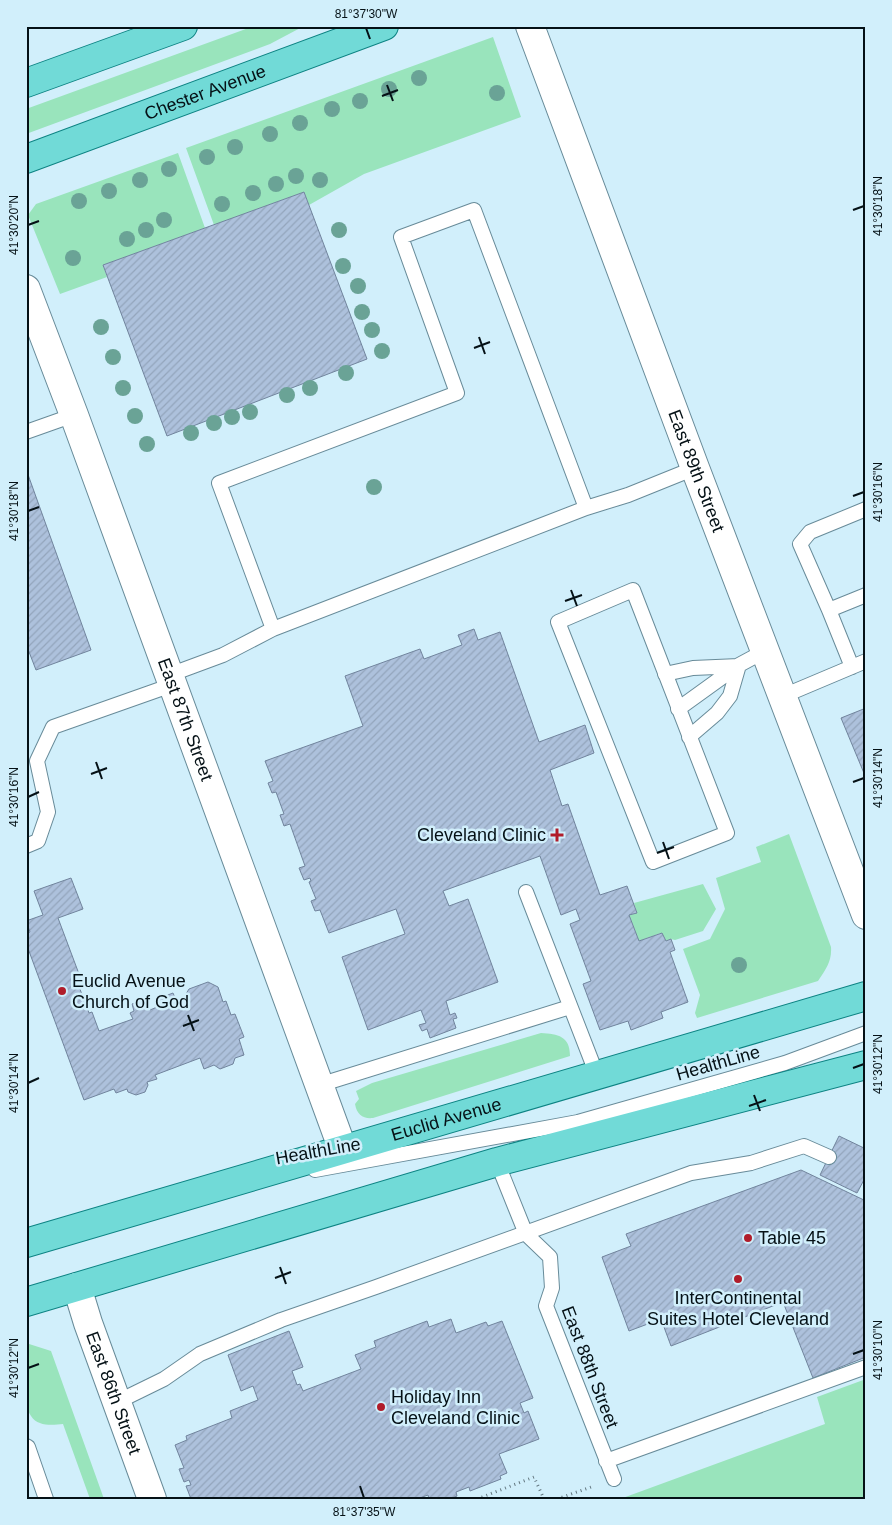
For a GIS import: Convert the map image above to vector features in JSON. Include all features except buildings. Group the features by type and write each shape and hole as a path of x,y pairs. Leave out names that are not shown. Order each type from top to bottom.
{"main road":[{"path":"26,83 183,26"},
{"name":"Chester Avenue","path":"26,160 384,26"},
{"name":"Euclid Avenue","path":"26,1243 866,996"},
{"path":"26,1302 497,1162 866,1065"}],"street":[{"name":"East 89th Street","path":"530,26 695,468 866,915"},
{"name":"East 87th Street","path":"26,289 74,415 342,1150"},
{"name":"East 86th Street","path":"77,1287 152,1499"}],"lane":[{"path":"273,629 219,483 457,393 401,237 474,210 586,508"},
{"path":"26,432 74,415"},
{"path":"26,846 38,842 48,812 37,761 53,727 171,680 273,629 695,468"},
{"path":"852,666 800,544 810,532 866,509"},
{"path":"632,590 665,674 728,833 653,862 558,622 632,590"},
{"path":"829,610 866,595"},
{"path":"678,709 740,665 765,651"},
{"path":"782,696 866,661"},
{"path":"665,674 693,668 740,665"},
{"path":"689,737 717,713 730,696 740,665"},
{"path":"526,892 597,1075"},
{"path":"318,1085 570,1007"},
{"name":"HealthLine","path":"212,1189 578,1122 785,1063 866,1033"},
{"name":"HealthLine","path":"538,1151 578,1122"},
{"path":"117,1402 164,1379 200,1354 280,1320 526,1234 691,1173 751,1163 804,1146 829,1157"},
{"name":"East 88th Street","path":"497,1162 526,1234 550,1257 552,1288 546,1306 614,1479"},
{"path":"606,1461 866,1367"},
{"path":"26,1446 28,1447 46,1499"}],"path":[{"path":"476,1499 534,1477 544,1499"},
{"path":"557,1499 614,1479"}],"green space":[{"path":"254,26 304,26 270,44 26,134 26,109"},
{"path":"493,37 521,117 364,174 309,205 304,192 214,225 186,148"},
{"path":"178,153 205,228 103,265 107,277 60,294 28,215 36,204"},
{"path":"789,834 831,947 831,957 828,965 818,981 697,1018 695,1013 700,995 683,949 710,939 725,909 716,878 761,862 756,847"},
{"path":"703,884 716,909 703,931 675,940 666,941 661,933 639,941 629,915 637,913 634,903"},
{"path":"541,1033 562,1037 568,1044 570,1056 373,1118 361,1116 357,1111 355,1104 359,1099 356,1091 372,1083"},
{"path":"26,1343 51,1351 104,1499 90,1499 63,1424 42,1424 34,1420 28,1410 25,1392"},
{"path":"866,1379 866,1499 620,1499 825,1424 817,1397"}],"place":[{"name":"Cleveland Clinic","path":"557,835"},
{"name":"Euclid Avenue Church of God","path":"62,991"},
{"name":"Table 45","path":"748,1238"},
{"name":"InterContinental Suites Hotel Cleveland","path":"738,1279"},
{"name":"Holiday Inn Cleveland Clinic","path":"381,1407"}]}
